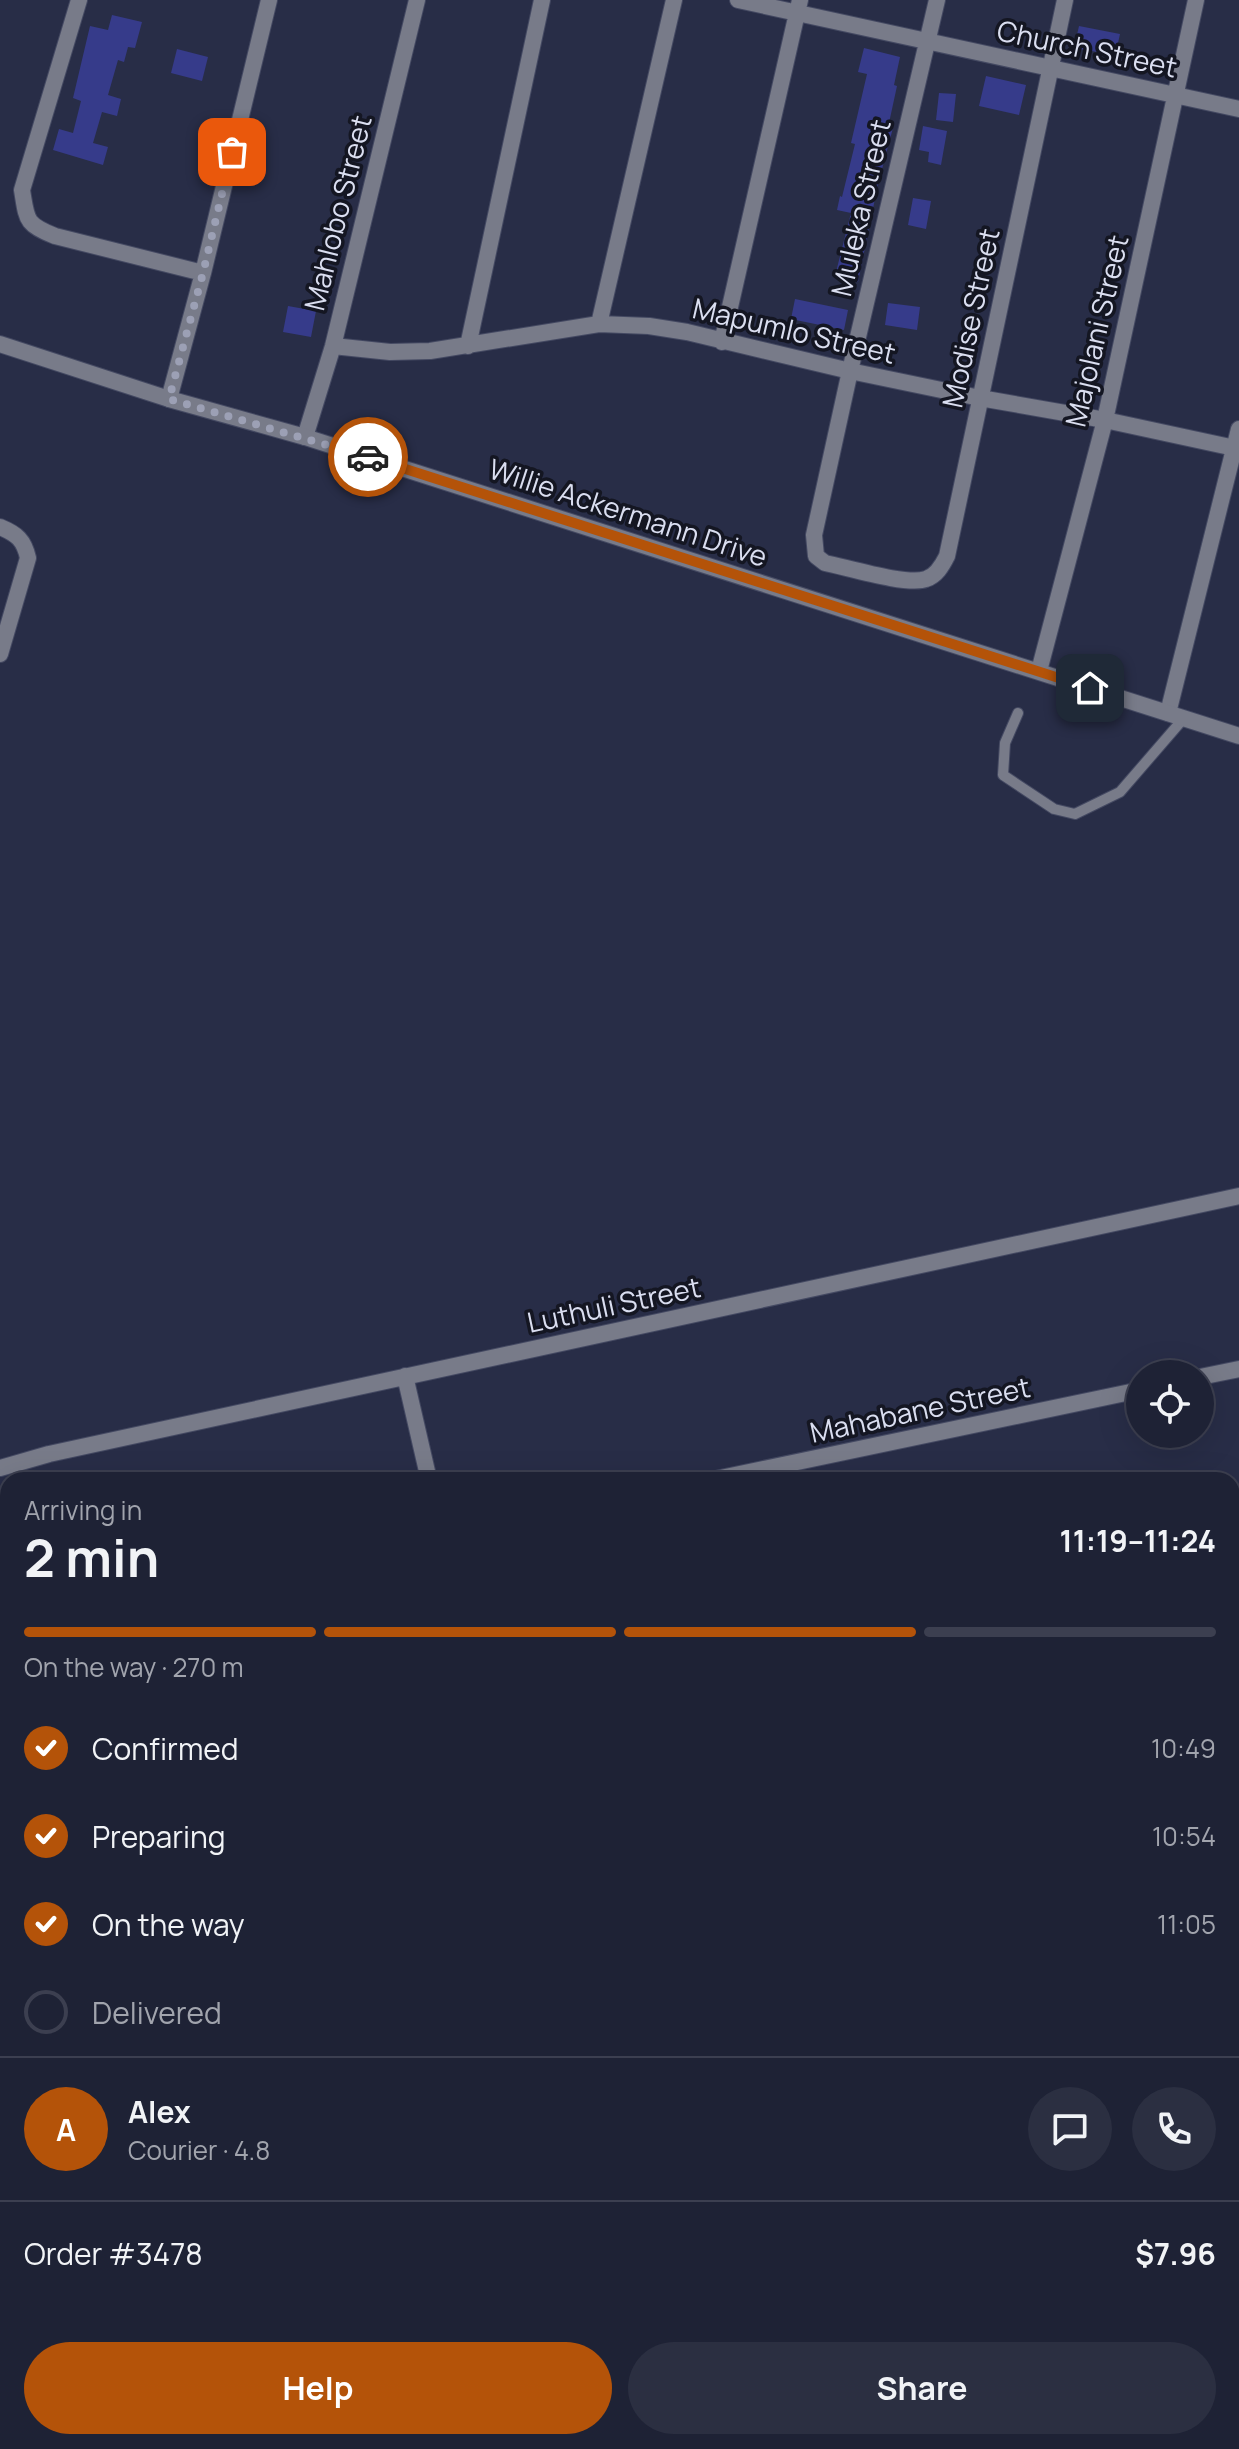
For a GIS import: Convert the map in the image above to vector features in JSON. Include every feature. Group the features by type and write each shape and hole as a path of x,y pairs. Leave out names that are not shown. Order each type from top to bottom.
{"street":[{"path":"79,0 22,190 26,216 35,228 55,236 203,273"},
{"path":"169,399 269,0"},
{"name":"Mahlobo Street","path":"305,437 333,346 417,0"},
{"path":"468,346 542,0"},
{"path":"599,324 674,0"},
{"name":"Church Street","path":"738,0 799,6 928,42 1239,109"},
{"name":"Muleka Street","path":"816,523 937,0"},
{"name":"Modise Street","path":"816,523 814,548 816,556 825,563 918,581 940,568 947,556 1065,0"},
{"name":"Majolani Street","path":"1039,671 1105,420 1196,0"},
{"path":"722,342 799,6"},
{"name":"Mapumlo Street","path":"333,346 390,352 430,351 599,324 649,326 980,398 1237,448"},
{"name":"Willie Ackermann Drive","path":"0,344 169,399 305,437 1239,736"},
{"path":"1176,716 1239,429"},
{"path":"0,527 15,533 25,543 28,558 0,654"},
{"name":"Luthuli Street","path":"0,1468 49,1454 1239,1196"},
{"path":"1214,1374 1239,1369"},
{"path":"405,1376 427,1472"},
{"name":"Mahabane Street","path":"749,1472 1126,1393"}],"lane":[{"path":"1018,713 1005,743 1003,775 1054,809 1075,814 1120,792 1176,716"}],"building":[{"path":"112,15 142,22 135,48 128,47 124,62 118,60 108,95 121,99 117,116 102,112 93,143 108,147 103,165 53,150 59,129 73,133 81,101 73,98 90,26 108,30"},
{"path":"1079,26 1120,34 1116,52 1074,48"},
{"path":"864,48 900,57 889,123 894,124 858,282 835,276 851,213 837,210 855,144 851,143 867,74 858,72"},
{"path":"177,49 208,57 202,81 171,73"},
{"path":"986,76 1026,85 1019,115 979,106"},
{"path":"939,93 956,94 953,122 936,120"},
{"path":"923,126 947,131 941,165 928,162 929,152 919,150"},
{"path":"913,198 931,201 926,229 908,225"},
{"path":"795,299 848,310 844,330 791,319"},
{"path":"888,303 920,307 917,330 885,325"},
{"path":"288,306 316,311 311,337 283,332"}],"way so far":[{"path":"232,152 169,399 368,457"}],"route":[{"path":"368,457 1090,688"}]}
